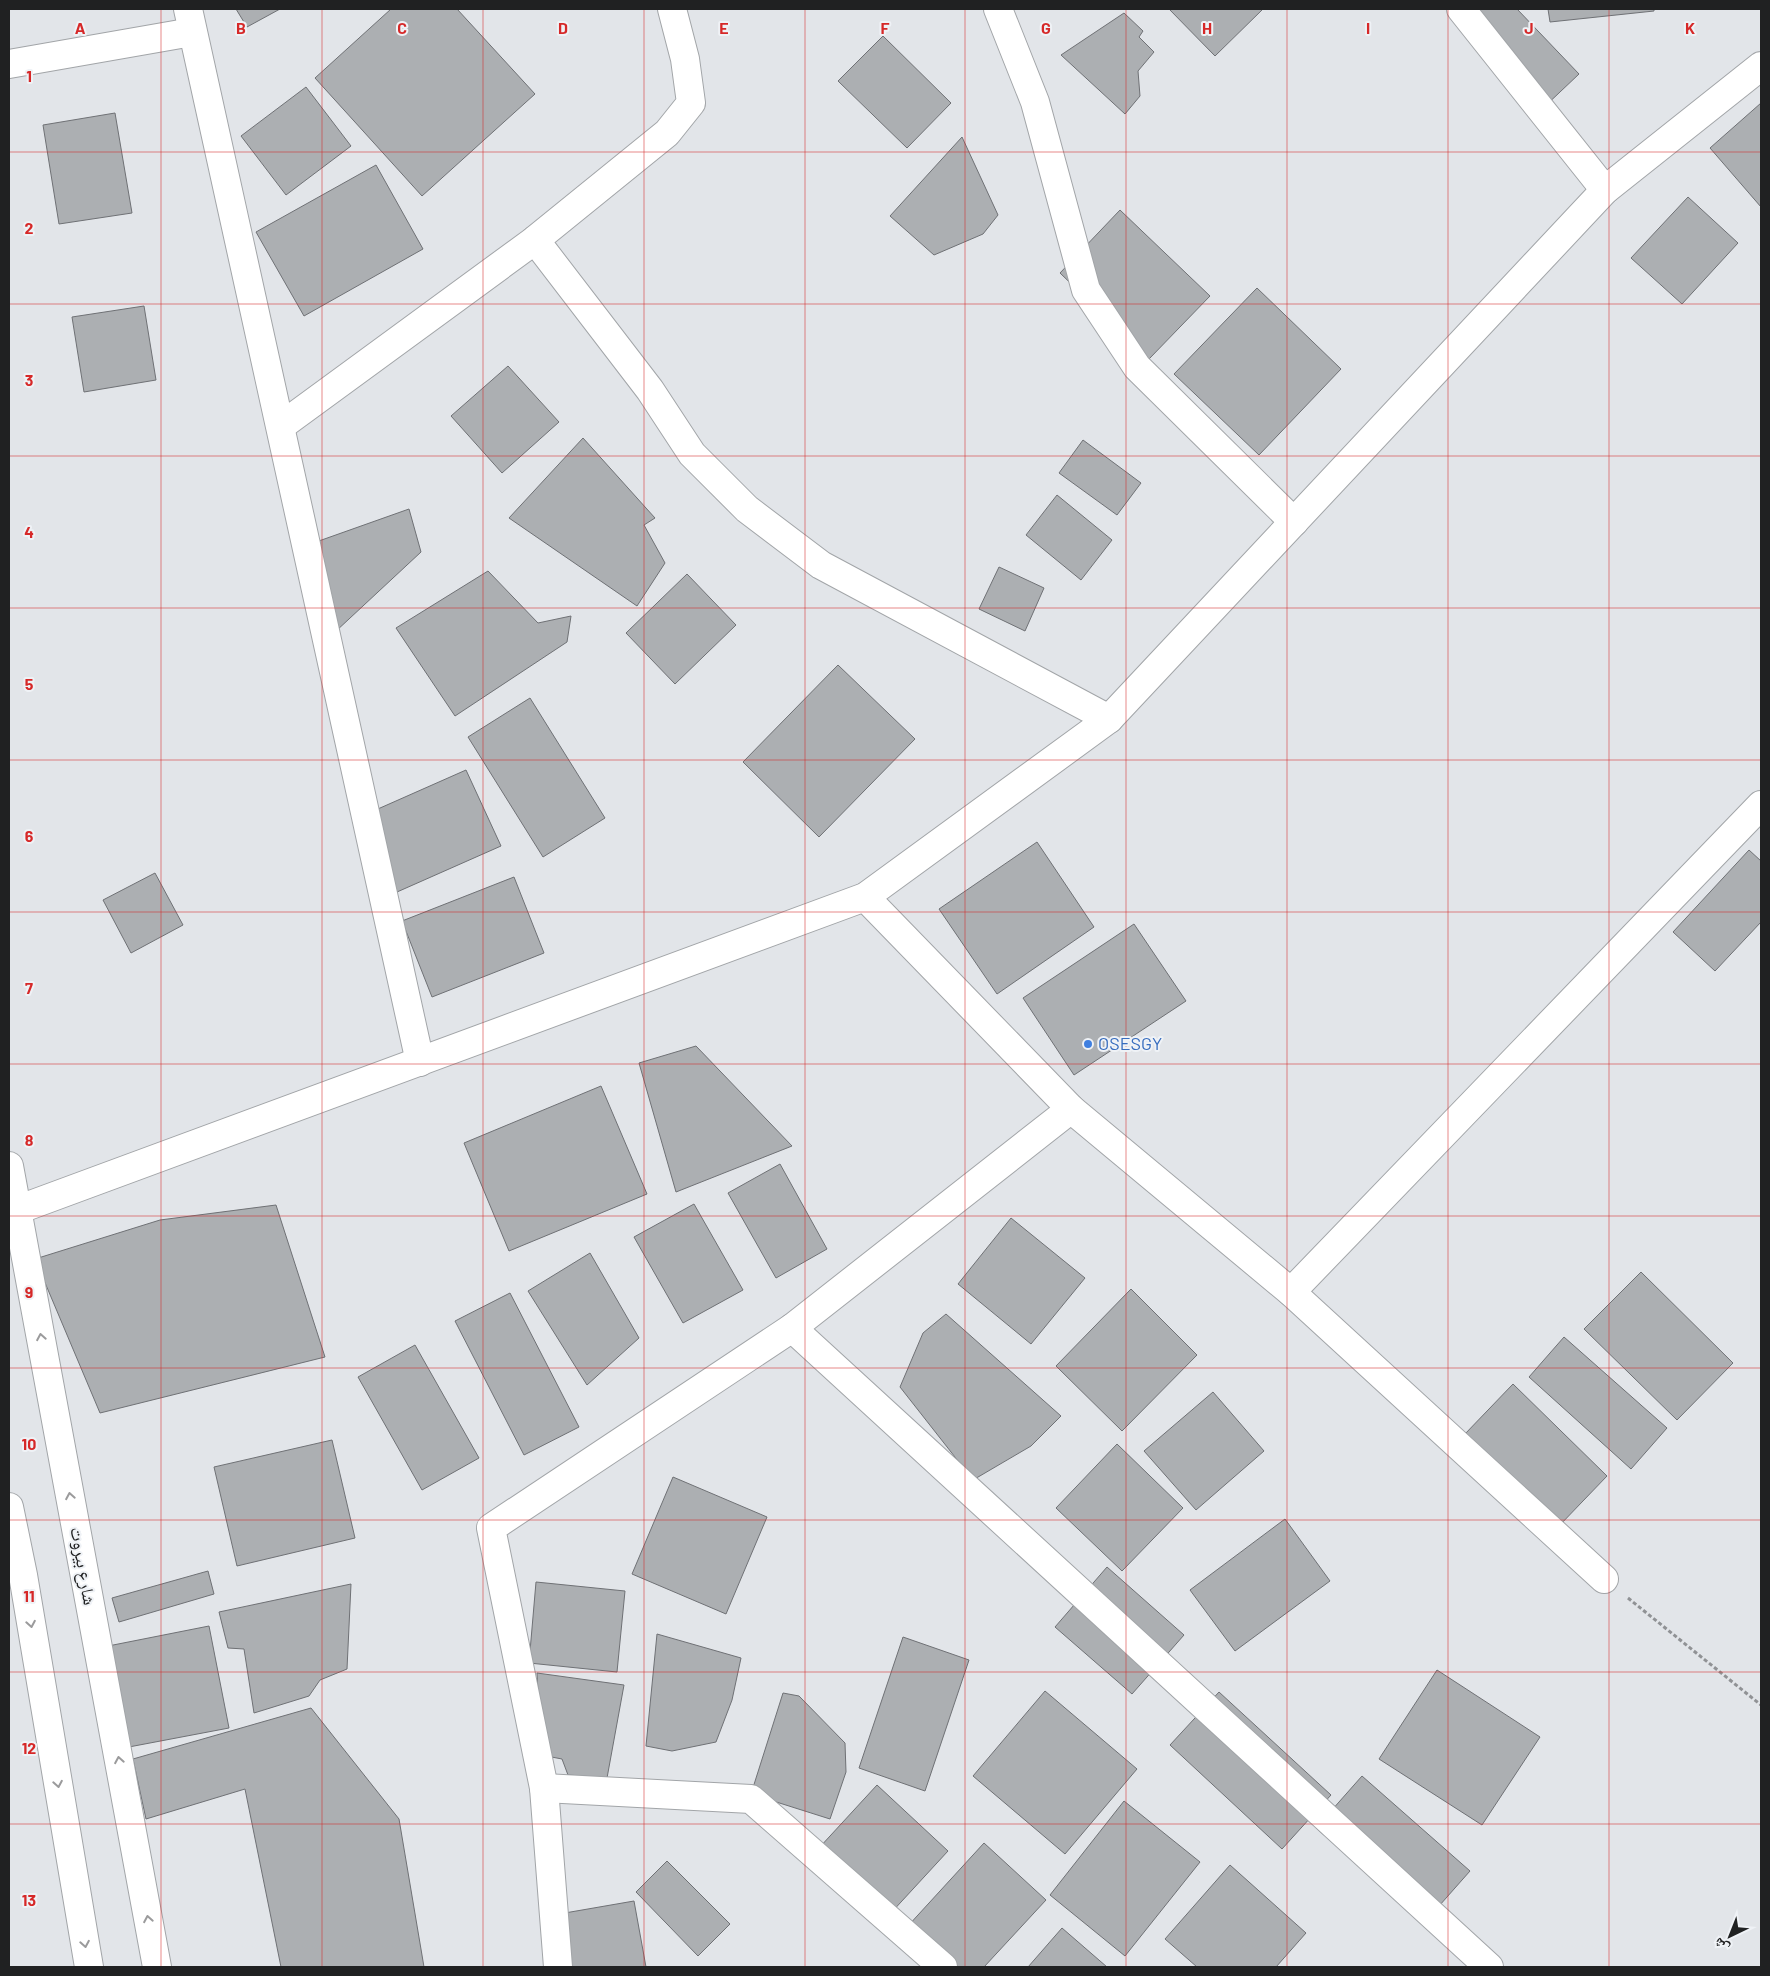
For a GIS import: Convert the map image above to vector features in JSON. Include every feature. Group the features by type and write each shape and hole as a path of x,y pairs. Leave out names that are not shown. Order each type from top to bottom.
{"street":[{"path":"282,426 535,240 667,134 691,103 685,59 672,9"},
{"path":"998,9 1035,102 1086,290 1137,367 1294,522"},
{"path":"1461,9 1604,190"},
{"path":"9,64 190,20 282,426 420,1062"},
{"path":"17,1210 865,897 1109,719 1604,190 1761,66"},
{"path":"535,240 650,390 692,454 747,509 821,565 1109,719"},
{"path":"1291,1292 1761,805"},
{"path":"865,897 1071,1109 1291,1292 1604,1579"},
{"path":"558,1967 544,1788 491,1528 792,1328 1071,1109"},
{"name":"شارع بيروت","path":"9,1166 157,1967"},
{"path":"792,1328 1489,1967"},
{"path":"9,1507 16,1576 89,1967"},
{"path":"544,1788 751,1799 943,1967"}],"path":[{"path":"1604,1579 1761,1705"}],"building":[{"path":"236,9 280,9 247,27"},
{"path":"391,9 457,9 535,94 422,196 315,78"},
{"path":"1169,9 1263,9 1215,56"},
{"path":"1475,9 1517,9 1579,74 1541,110"},
{"path":"1548,9 1654,9 1654,11 1550,22"},
{"path":"1124,13 1143,31 1139,37 1154,52 1138,71 1140,96 1125,114 1061,55"},
{"path":"883,36 951,103 907,148 838,81"},
{"path":"306,87 351,146 286,195 241,136"},
{"path":"1761,103 1761,207 1710,148"},
{"path":"115,113 132,213 59,224 43,125"},
{"path":"962,137 998,215 983,234 934,255 890,216"},
{"path":"376,165 423,249 304,316 256,232"},
{"path":"1688,197 1738,243 1682,304 1631,258"},
{"path":"1120,210 1210,296 1149,359 1060,273"},
{"path":"1257,288 1341,369 1259,455 1174,374"},
{"path":"144,306 156,380 84,392 72,317"},
{"path":"508,366 559,422 502,473 451,416"},
{"path":"583,438 655,518 644,525 665,563 637,606 509,518"},
{"path":"1083,440 1141,483 1117,515 1059,473"},
{"path":"1057,495 1112,540 1081,580 1026,535"},
{"path":"409,509 421,552 335,632 316,542"},
{"path":"999,567 1044,588 1025,631 979,609"},
{"path":"488,571 538,623 571,616 567,642 455,716 396,628"},
{"path":"687,574 736,625 675,684 626,633"},
{"path":"838,665 915,739 819,837 743,762"},
{"path":"530,698 605,818 543,857 468,737"},
{"path":"466,770 501,846 397,892 362,816"},
{"path":"1037,842 1094,927 997,994 939,909"},
{"path":"1749,850 1761,861 1761,922 1715,971 1673,932"},
{"path":"155,873 183,925 131,953 103,900"},
{"path":"514,877 544,953 432,997 402,921"},
{"path":"1134,924 1186,1001 1074,1075 1023,998"},
{"path":"696,1046 792,1146 676,1192 639,1063"},
{"path":"601,1086 647,1194 509,1251 464,1143"},
{"path":"780,1164 827,1249 776,1278 728,1193"},
{"path":"694,1204 743,1290 683,1323 634,1237"},
{"path":"276,1205 325,1357 100,1413 35,1259 160,1220"},
{"path":"1011,1218 1085,1278 1031,1344 958,1284"},
{"path":"590,1253 639,1338 587,1385 528,1291"},
{"path":"1641,1272 1733,1363 1677,1420 1584,1329"},
{"path":"1131,1289 1197,1355 1122,1431 1056,1366"},
{"path":"510,1293 579,1427 524,1455 455,1321"},
{"path":"946,1314 1061,1416 1031,1446 973,1480 900,1387 923,1333"},
{"path":"1564,1337 1667,1428 1631,1469 1529,1377"},
{"path":"415,1345 479,1458 422,1490 358,1377"},
{"path":"1513,1384 1607,1476 1558,1527 1464,1435"},
{"path":"1213,1392 1264,1451 1196,1510 1144,1451"},
{"path":"332,1440 355,1538 237,1566 214,1467"},
{"path":"1117,1444 1183,1508 1122,1571 1056,1508"},
{"path":"673,1477 767,1517 726,1614 632,1574"},
{"path":"1285,1519 1330,1581 1235,1651 1190,1590"},
{"path":"1107,1567 1184,1635 1132,1694 1055,1627"},
{"path":"208,1571 214,1594 119,1622 112,1598"},
{"path":"536,1582 625,1591 617,1672 529,1663"},
{"path":"351,1584 347,1669 320,1680 309,1696 254,1713 244,1649 228,1648 219,1612"},
{"path":"209,1626 229,1728 113,1750 93,1649"},
{"path":"657,1634 741,1658 732,1700 716,1742 672,1751 646,1746"},
{"path":"903,1637 969,1660 925,1791 859,1768"},
{"path":"1437,1670 1540,1737 1482,1825 1379,1759"},
{"path":"537,1673 624,1685 607,1778 568,1775 562,1759 541,1755"},
{"path":"1045,1691 1137,1769 1065,1854 973,1776"},
{"path":"1219,1692 1331,1795 1282,1849 1170,1745"},
{"path":"783,1693 799,1696 845,1743 846,1772 830,1819 751,1794"},
{"path":"311,1708 399,1819 424,1967 281,1967 245,1789 146,1819 133,1759"},
{"path":"1362,1776 1470,1871 1424,1923 1316,1828"},
{"path":"877,1785 948,1851 878,1927 807,1861"},
{"path":"1124,1801 1200,1862 1125,1956 1050,1895"},
{"path":"984,1843 1046,1900 984,1967 951,1967 907,1927"},
{"path":"667,1861 730,1924 698,1956 636,1892"},
{"path":"1230,1865 1306,1933 1276,1967 1197,1967 1165,1939"},
{"path":"634,1901 646,1967 569,1967 559,1914"},
{"path":"1062,1928 1107,1967 1028,1967"}],"place":[{"name":"OSESGY","path":"1088,1044"}]}
